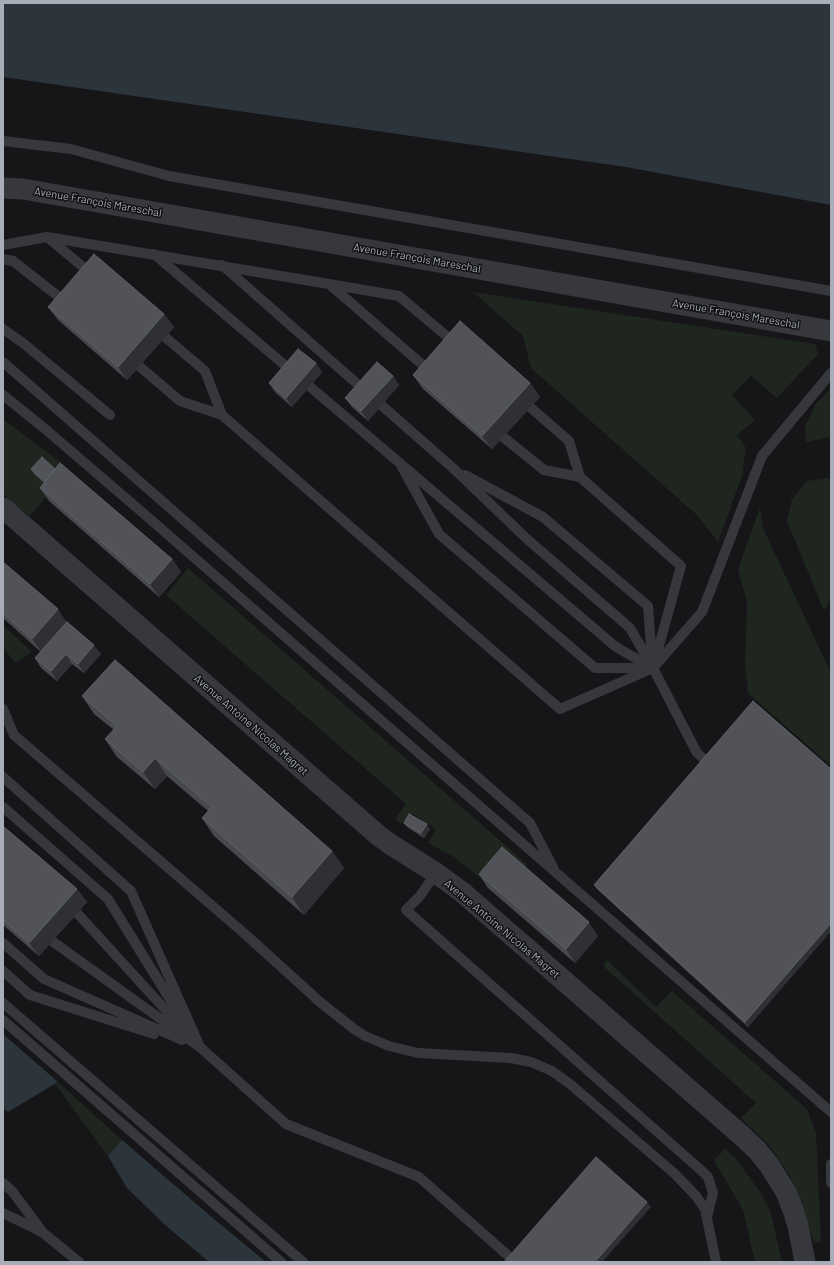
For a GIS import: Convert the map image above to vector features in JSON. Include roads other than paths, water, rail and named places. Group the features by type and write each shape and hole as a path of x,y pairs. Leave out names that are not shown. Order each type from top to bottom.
{"street":[{"name":"Avenue François Mareschal","path":"3,188 38,192 831,331"},
{"name":"Avenue Antoine Nicolas Magret","path":"3,508 379,836 451,884 473,902 757,1150 777,1176 786,1192 798,1226 805,1262"}],"lane":[{"path":"3,141 71,149 169,176 831,291"},
{"path":"47,237 95,277"},
{"path":"3,245 47,237 399,296 460,347"},
{"path":"154,254 616,647 653,668"},
{"path":"3,259 13,261 70,305"},
{"path":"222,266 454,469 527,539 630,628 653,668 697,753 708,762"},
{"path":"329,284 434,375"},
{"path":"3,329 110,416"},
{"path":"165,337 205,371 222,415"},
{"path":"3,362 530,823 556,873"},
{"path":"139,366 180,401 222,415 560,709 653,668 702,612 762,456 831,372"},
{"path":"3,395 143,513 831,1112"},
{"path":"530,407 569,441 580,477"},
{"path":"503,437 544,470 580,477 681,566 653,668"},
{"path":"401,465 439,534 595,668 653,668"},
{"path":"454,469 543,517 648,606 653,668"},
{"path":"3,709 14,735 245,934 320,1002 354,1029 377,1042 418,1053 511,1058 531,1062 552,1070 582,1094 679,1179 696,1196 705,1210 716,1262"},
{"path":"3,777 132,891 201,1048"},
{"path":"3,807 108,899 201,1048"},
{"path":"436,874 420,896 406,910 689,1158 708,1177 713,1193 707,1218"},
{"path":"77,913 201,1048 286,1124 419,1177 513,1260"},
{"path":"52,942 201,1048"},
{"path":"3,943 44,979 201,1048"},
{"path":"3,971 30,995 201,1048"},
{"path":"3,1003 303,1262"},
{"path":"3,1020 281,1262"},
{"path":"831,1164 831,1183"},
{"path":"3,1183 12,1191 42,1232"},
{"path":"3,1214 42,1232 80,1262"}]}
